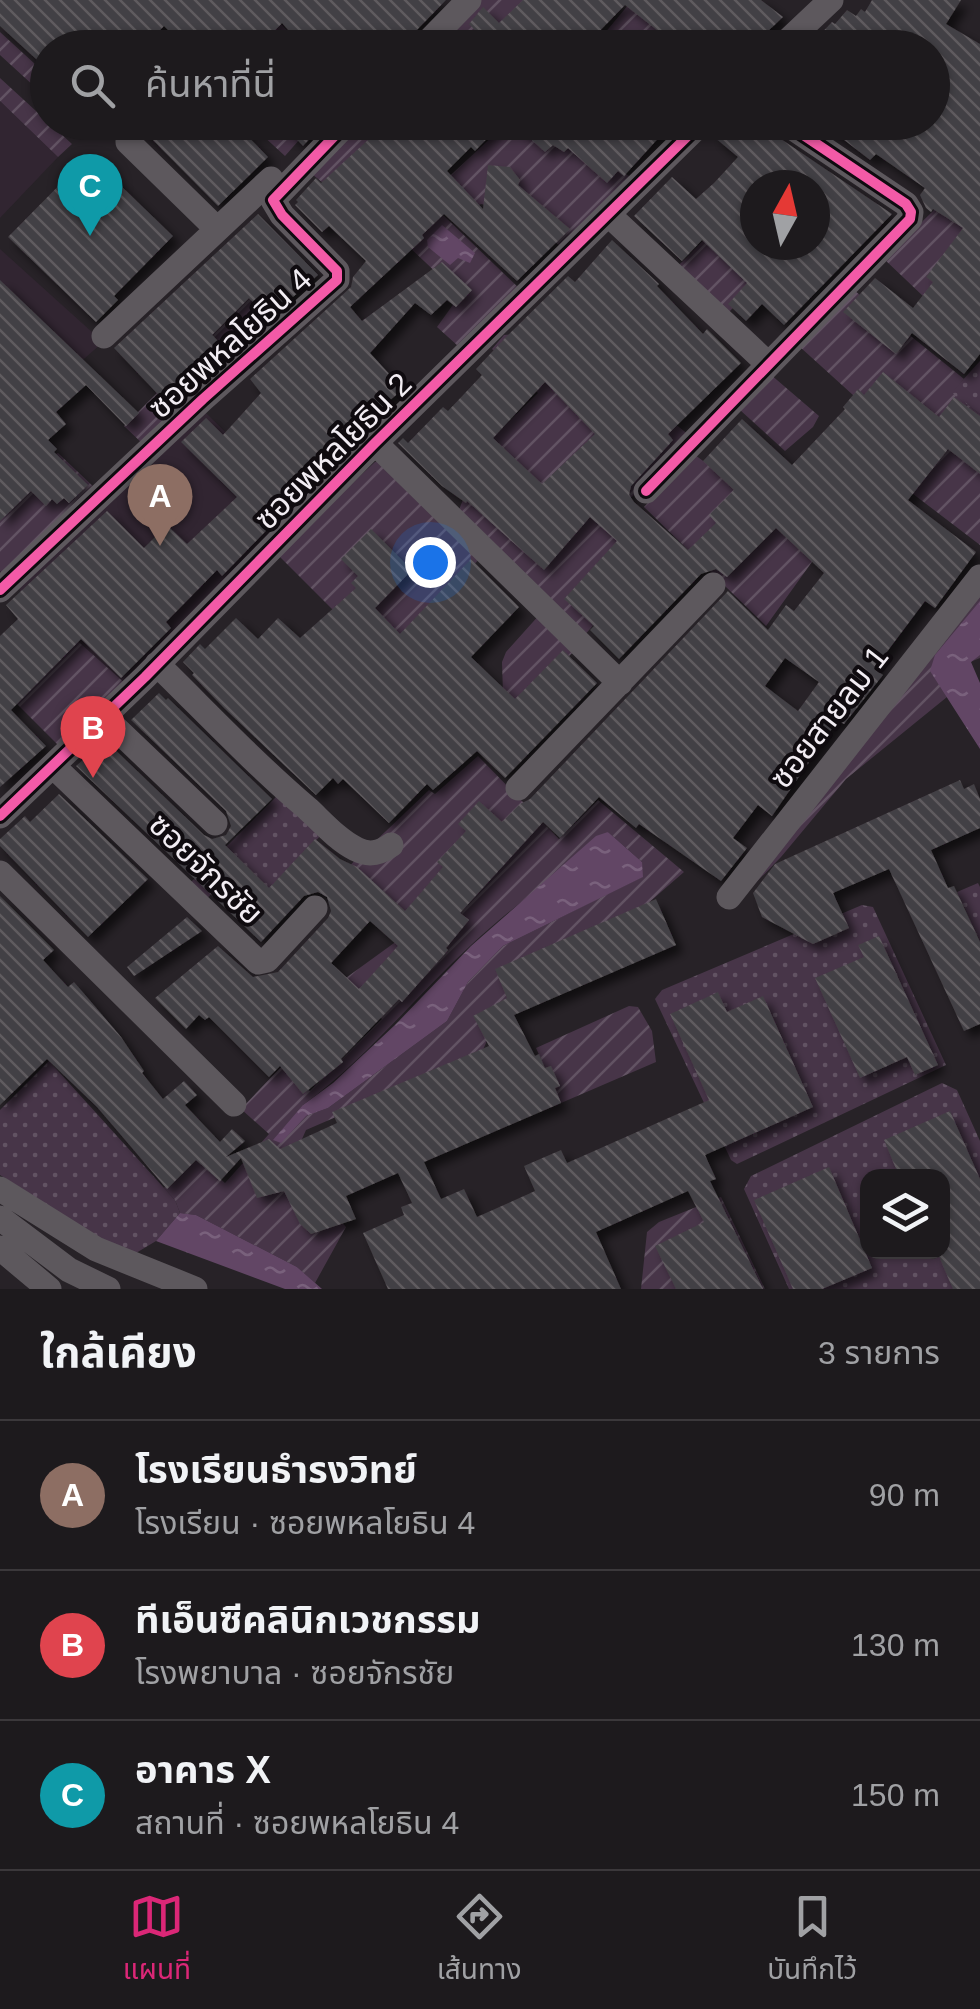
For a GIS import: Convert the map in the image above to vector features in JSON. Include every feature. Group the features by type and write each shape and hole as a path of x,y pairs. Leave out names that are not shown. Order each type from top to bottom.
{"street":[{"path":"440,30 469,0"},
{"path":"799,30 831,0"},
{"path":"104,336 217,229 268,190 278,192 330,140"},
{"name":"ซอยพหลโยธิน 2","path":"0,816 684,140"},
{"path":"646,491 910,219 906,204 811,140"},
{"path":"128,142 217,229"},
{"name":"ซอยพหลโยธิน 4","path":"0,590 193,408 337,280 337,271 282,215 268,190"},
{"path":"609,215 768,364"},
{"path":"376,443 620,683"},
{"name":"ซอยสายลม 1","path":"729,897 980,577"},
{"path":"518,788 713,585"},
{"path":"157,664 272,778 342,839 369,853 392,846"},
{"path":"104,716 215,824"},
{"name":"ซอยจักรชัย","path":"53,766 258,962 267,960 315,908"},
{"path":"0,873 234,1104"},
{"path":"0,1189 96,1248 195,1289"},
{"path":"0,1218 69,1270 108,1289"},
{"path":"0,1248 49,1289"}],"shaded area":[{"path":"214,0 258,0 287,30 184,30"},
{"path":"481,0 548,0 521,30 452,30"},
{"path":"629,4 660,30 607,30"},
{"path":"0,32 30,59 30,82 0,55"},
{"path":"0,78 30,106 30,130 0,101"},
{"path":"0,101 30,130 30,140 40,140 58,157 0,218"},
{"path":"40,140 68,140 72,144 58,157"},
{"path":"268,140 299,140 285,156"},
{"path":"345,140 389,140 329,188 312,174"},
{"path":"489,140 565,140 631,177 561,247 521,213 481,204 465,214 439,186"},
{"path":"980,142 965,336 884,259 933,211"},
{"path":"740,203 740,260 780,260 727,314 677,267"},
{"path":"443,215 520,289 458,346 437,327 460,295 407,245"},
{"path":"0,249 103,342 0,434"},
{"path":"251,291 279,317 234,363 207,336"},
{"path":"855,291 964,379 952,393 980,414 980,545 879,468 864,405 800,347"},
{"path":"529,333 582,350 689,435 620,510 658,554 581,639 459,510 483,447 538,393 492,349 504,335"},
{"path":"980,361 980,414 951,393"},
{"path":"770,374 819,416 813,427 785,451 740,410"},
{"path":"157,393 177,412 144,445 124,426"},
{"path":"204,411 299,505 127,685 16,587"},
{"path":"58,453 97,490 5,576 0,571 0,492 15,474"},
{"path":"695,455 822,548 766,626 644,507"},
{"path":"375,462 384,462 481,557 385,662 277,554"},
{"path":"980,591 980,658 970,662 947,697 846,779 781,857 732,907"},
{"path":"541,613 577,648 519,707 503,694 502,662 506,652"},
{"path":"53,619 127,685 60,747 0,687"},
{"path":"478,756 559,839 598,800 684,872 600,945 500,1012 481,1054 306,1130 290,1166 346,1227 315,1283 297,1267 196,1215 180,1213 164,1188 195,1156 225,1183 269,1134 241,1109 281,1067 310,1091 382,1019 343,980 401,938 343,872 429,790 435,794","holes":["608,832 642,862 642,877 503,946 468,982 447,1021 328,1108 306,1116 303,1105 369,1048 471,945"]},
{"path":"280,793 324,832 267,891 239,864 203,903 186,887"},
{"path":"978,883 980,887 980,942 957,892"},
{"path":"862,905 873,907 946,1065 737,1164 731,1160 655,999 662,990"},
{"path":"629,1006 638,1007 652,1031 656,1062 561,1103 536,1048"},
{"path":"49,1061 175,1200 180,1213 156,1241 136,1253 103,1240 0,1175 0,1110"},
{"path":"942,1083 957,1090 980,1141 980,1289 789,1289 744,1189 751,1176"},
{"path":"721,1197 765,1289 641,1289 647,1232 659,1222"}],"water":[{"path":"442,225 475,253 470,263 458,258 450,265 428,247 427,240"},
{"path":"980,601 980,655 971,662 980,683 980,749 930,671 935,655"},
{"path":"608,832 642,862 643,877 503,946 468,982 447,1021 328,1108 306,1116 281,1143 273,1140 303,1105 333,1083 396,1024 471,946 596,836"},
{"path":"180,1213 196,1215 297,1267 322,1289 285,1289 156,1241"}],"building":[{"path":"0,0 446,0 417,30 288,30 282,23 275,30 168,30 164,26 160,30 30,30 30,54 0,26"},
{"path":"523,0 761,0 783,17 769,30 657,30 625,5 601,30 475,30 469,24 483,7 499,23"},
{"path":"872,0 961,0 946,24 980,44 980,354 964,374 912,333 896,354 843,312 875,278 913,308 933,282 926,277 963,228 926,208 920,195 925,188 876,154 870,160 844,140 950,140 950,30 824,30 847,10 856,16 861,9 865,12"},
{"path":"153,140 251,140 268,157 218,206"},
{"path":"368,140 486,140 475,151 471,147 447,171 483,209 488,165 510,167 520,180 518,185 570,229 517,281 444,214 422,235 424,238 350,307 362,321 442,262 472,290 456,307 447,300 431,315 415,303 370,353 403,389 357,429 361,434 291,500 293,503 222,576 217,570 166,622 171,628 121,678 81,639 11,710 46,746 0,787 0,636 18,619 6,605 107,511 144,548 167,525 187,544 237,497 181,442 206,418 223,435 261,393 250,379 351,287 353,277 366,261 329,226 322,232 295,205 316,178 321,183"},
{"path":"532,140 657,140 624,176 618,171 607,183 568,148 564,152 553,145 545,152"},
{"path":"718,140 782,140 827,170 740,170 740,260 830,260 830,172 892,214 784,325 762,304 746,321 728,304 747,283 702,240 682,261 634,216 672,177 696,199 738,157"},
{"path":"89,155 173,236 114,296 118,300 96,322 8,237"},
{"path":"258,214 318,275 269,318 249,298 212,335 228,355 170,407 114,348"},
{"path":"612,240 659,284 703,334 707,329 741,363 668,434 673,440 631,486 629,495 634,502 688,550 716,523 709,515 734,490 703,461 742,419 792,465 845,409 858,389 864,395 883,372 939,417 954,397 980,416 980,474 948,449 908,500 976,552 935,608 925,601 874,669 883,675 844,724 838,720 772,816 758,805 733,838 747,848 721,881 639,824 636,828 599,797 560,838 543,822 460,913 469,920 448,950 402,1002 399,999 341,1059 343,1062 303,1094 280,1066 269,1077 209,1017 205,1020 199,1015 186,1029 155,998 218,946 253,977 278,972 328,918 331,911 327,897 318,892 304,896 261,942 76,766 105,740 204,835 212,839 226,835 231,826 226,811 131,720 159,693 272,799 225,845 269,888 315,839 357,867 405,911 443,867 437,862 466,831 458,824 479,801 502,822 530,799 728,591 768,630 786,605 794,611 824,573 776,528 727,577 716,569 701,574 619,659 590,630 594,626 564,599 617,541 590,517 544,570 467,501 442,486 398,443 403,438 408,443 443,407 448,411 482,375 476,369 506,337 568,276 575,282","holes":["545,382 595,434 542,484 493,438","785,658 819,682 798,711 765,686","370,921 398,946 359,989 331,963"]},
{"path":"0,280 139,413 126,426 86,385 56,412 66,424 48,440 57,449 54,452 88,485 69,503 64,498 57,504 52,499 46,506 31,491 0,521"},
{"path":"371,529 412,570 375,608 400,634 471,559 519,607 471,657 515,699 563,650 597,683 505,778 477,751 433,790 427,784 389,823 343,779 338,784 333,778 316,795 224,708 183,662 200,644 205,649 236,618 258,639 278,618 300,638 356,588 351,583 358,576 341,559"},
{"path":"960,780 964,789 974,784 980,799 980,828 931,850 948,888 954,886 980,942 980,1024 964,1031 889,869 833,893 849,928 813,944 762,917 753,893 775,864"},
{"path":"59,794 148,879 88,937 0,846 0,839 25,816 30,822"},
{"path":"0,896 54,950 43,960 68,987 74,982 87,997 121,1037 163,1099 184,1081 197,1095 185,1105 220,1142 232,1129 245,1141 226,1157 269,1139 280,1149 337,1123 332,1112 489,1046 473,1016 507,998 495,969 656,899 676,945 514,1015 535,1056 539,1054 545,1068 551,1066 560,1086 555,1088 561,1103 424,1162 441,1199 464,1189 477,1217 535,1191 524,1166 561,1150 567,1163 709,1100 670,1014 718,992 727,1012 763,996 813,1107 705,1155 716,1179 710,1181 763,1289 676,1289 655,1246 704,1222 688,1191 596,1232 621,1289 388,1289 363,1233 404,1215 401,1207 412,1203 398,1173 346,1196 356,1219 311,1234 300,1224 284,1191 257,1198 241,1158 220,1181 196,1160 167,1189 97,1107 47,1059 0,1105"},
{"path":"187,917 202,931 134,976 127,967"},
{"path":"879,936 938,1065 915,1075 907,1057 860,1078 815,978 864,957 858,945"},
{"path":"950,1111 980,1179 980,1289 953,1289 940,1259 950,1259 950,1169 896,1169 884,1140"},
{"path":"829,1167 860,1240 860,1259 868,1259 872,1268 822,1289 793,1289 754,1200"}],"cycle path":[{"path":"0,590 203,399 337,280 337,271 282,215 273,200 331,140"},
{"path":"0,816 145,677 375,443 684,140"},
{"path":"646,491 910,219 906,204 811,140"}],"place":[{"name":"อาคาร X","path":"90,236"},
{"name":"โรงเรียนธำรงวิทย์","path":"160,546"},
{"name":"ทีเอ็นซีคลินิกเวชกรรม","path":"93,778"}]}
